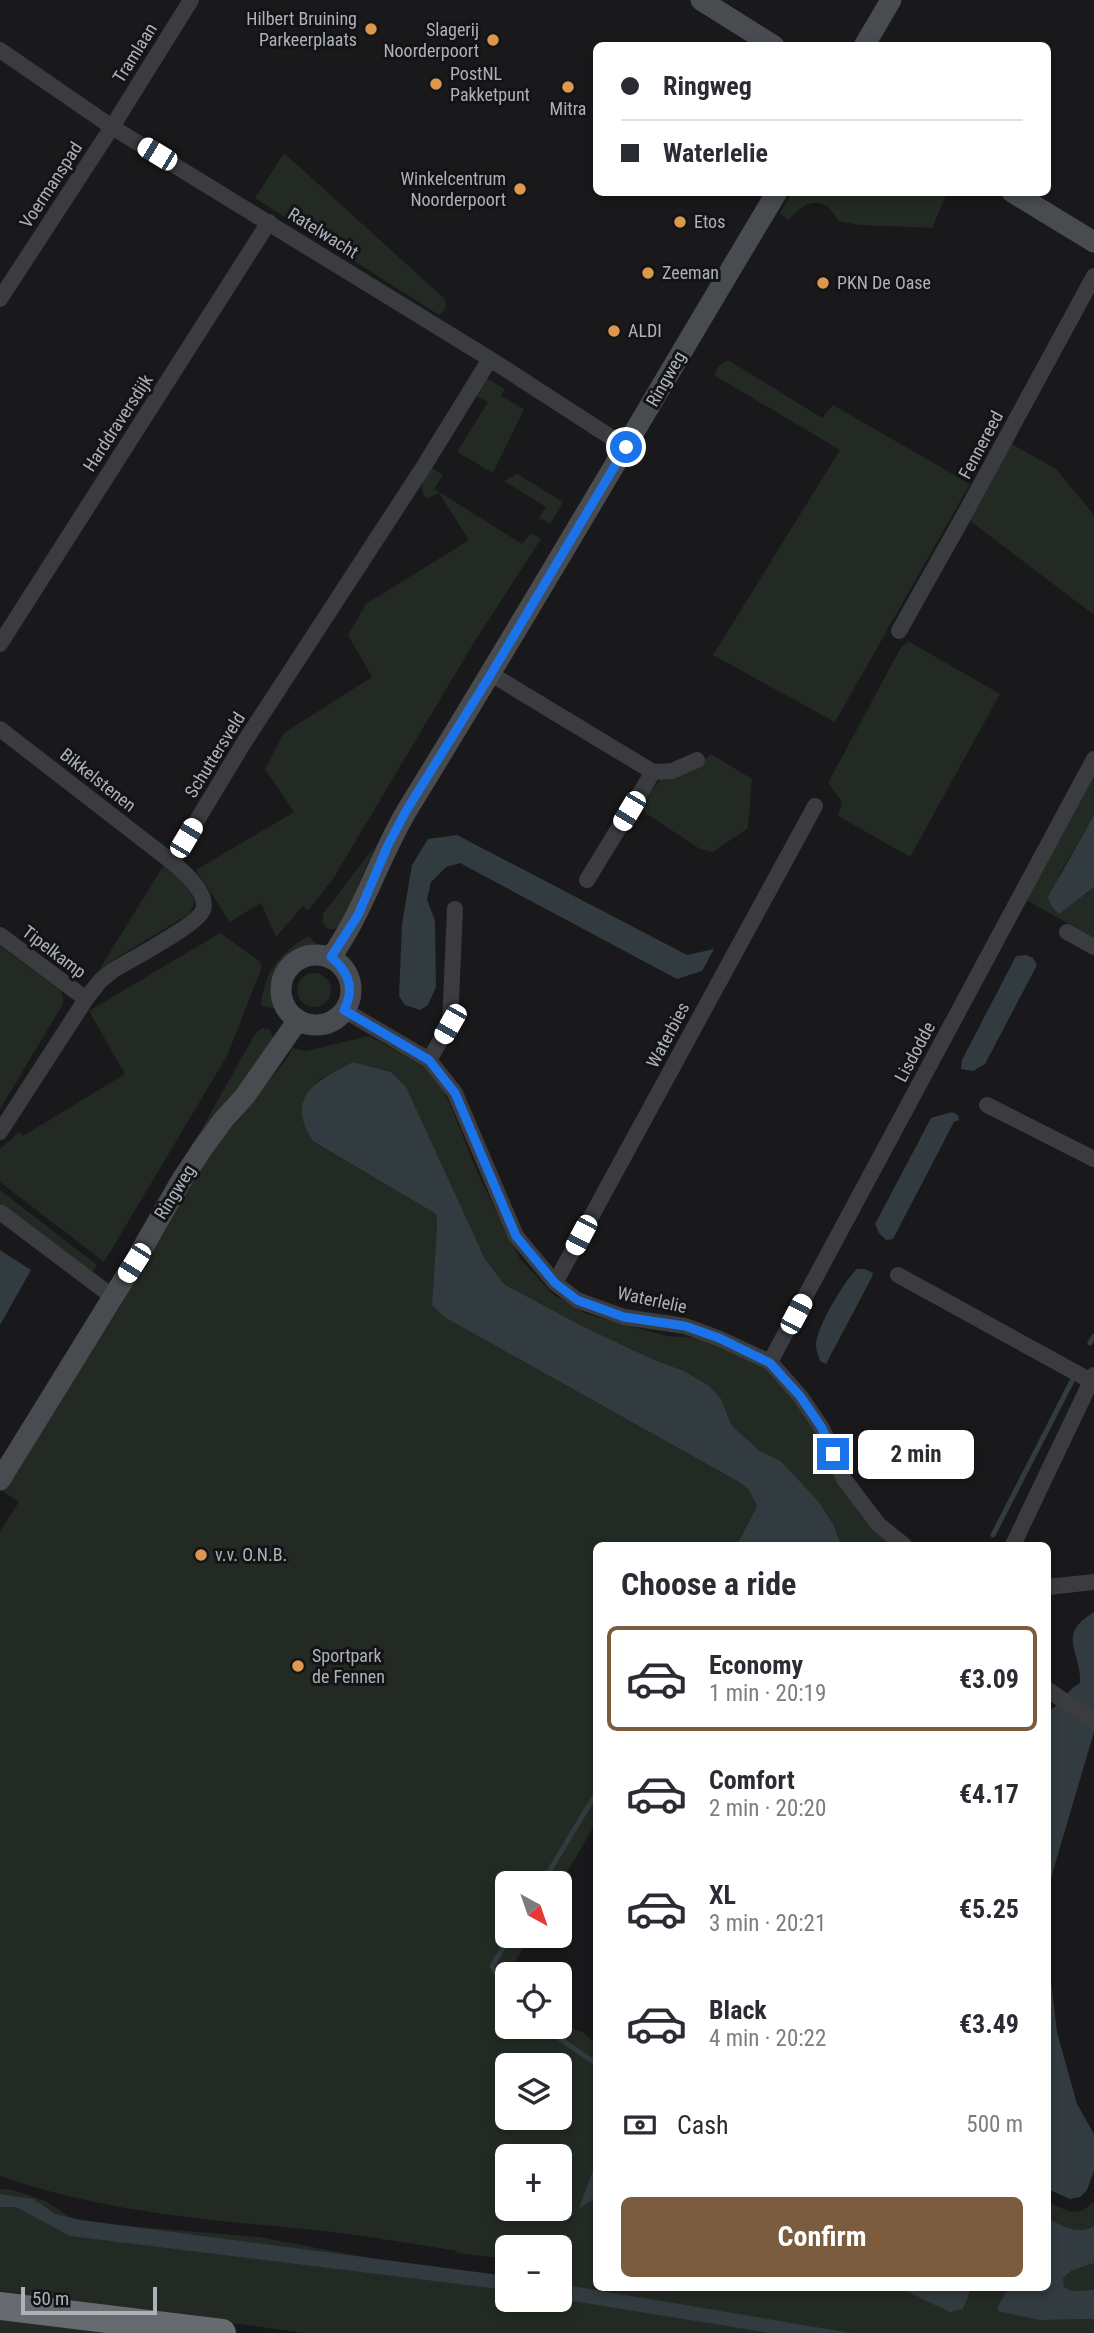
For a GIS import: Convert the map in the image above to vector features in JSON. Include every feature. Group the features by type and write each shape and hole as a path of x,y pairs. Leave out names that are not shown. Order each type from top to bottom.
{"highway":[{"path":"0,2306 222,2333"}],"main road":[{"path":"701,0 768,42"},
{"path":"866,42 891,0"},
{"name":"Ringweg","path":"331,957 358,915 406,811 491,674 775,196"},
{"path":"1019,196 1094,242"},
{"path":"331,957 341,965 351,988 344,1010 326,1024 314,1025 298,1020 287,1011 281,997 284,976 289,967 303,958 331,957"},
{"name":"Ringweg","path":"0,1480 202,1149 245,1096 298,1020"}],"street":[{"name":"Tramlaan","path":"112,127 191,0"},
{"name":"Ratelwacht","path":"0,50 112,127 269,222 626,447"},
{"name":"Voermanspad","path":"0,299 112,127"},
{"name":"Harddraversdijk","path":"0,644 269,222"},
{"name":"Fennereed","path":"899,631 1094,276"},
{"name":"Schuttersveld","path":"172,862 489,359"},
{"path":"491,674 653,772 672,771 697,760"},
{"name":"Bikkelstenen","path":"0,729 172,862"},
{"name":"Lisdodde","path":"770,1363 1094,759"},
{"path":"587,880 653,772"},
{"name":"Waterbies","path":"555,1283 815,806"},
{"path":"0,1132 100,981 192,923 203,910 204,904 199,890 172,862"},
{"path":"429,1060 450,1024 455,909"},
{"path":"1067,932 1094,947"},
{"name":"Tipelkamp","path":"0,935 86,999"},
{"name":"Waterlelie","path":"344,1010 429,1060 455,1093 516,1236 555,1283 577,1300 624,1317 685,1326 719,1338 770,1363 800,1396 822,1428 844,1479 879,1525 900,1542"},
{"path":"987,1105 1094,1159"},
{"path":"0,1212 113,1297"},
{"path":"898,1275 1092,1378 1014,1542"},
{"path":"1051,1587 1094,1582"},
{"path":"1054,1694 1094,1721"}],"shaded area":[{"path":"284,153 445,299 445,309 439,315 255,198"},
{"path":"790,196 946,196 932,228 860,225 838,221 827,207 815,203 808,204 789,220 780,213"},
{"path":"728,360 822,418 833,405 970,484 835,722 713,655 840,450 714,375 719,366"},
{"path":"486,378 505,389 501,396 524,409 493,473 457,452 488,402 475,395"},
{"path":"1010,443 1056,469 1094,515 1094,615 969,520"},
{"path":"430,467 443,475 434,489 522,544 531,533 541,539 473,644 333,879 308,911 303,906 276,937 261,903 230,922 196,870 294,812 265,769 284,733 372,677 348,635 366,604 469,540 439,493 426,499 422,487"},
{"path":"517,474 563,502 550,524 539,518 546,507 504,481"},
{"path":"908,641 1000,694 910,857 838,816 842,802 828,783 900,649"},
{"path":"711,754 752,779 748,828 713,852 700,849 644,812 644,799 661,779 694,770"},
{"path":"1094,771 1094,815 1058,877 1086,894 1094,887 1094,938 1026,900"},
{"path":"1094,815 1094,887 1059,914 1048,897"},
{"path":"457,835 687,955 714,949 702,971 677,979 460,863 446,867 431,882 427,899 435,921 436,987 428,1005 420,1010 405,1005 399,996 402,924 412,865 428,839"},
{"path":"375,846 341,925 333,929 327,928 323,923 323,914"},
{"path":"164,865 183,880 192,892 194,899 189,914 113,960 97,973"},
{"path":"220,933 259,961 262,967 227,1056 104,1262 0,1182 0,1149 19,1132 23,1136 125,1074 89,1011"},
{"path":"308,936 321,948 299,954 284,967 277,987 279,1009 261,1006 266,983 275,965"},
{"path":"0,946 60,990 63,1004 0,1109"},
{"path":"1026,955 1033,958 1037,965 985,1064 973,1071 961,1069 962,1060 1016,956"},
{"path":"314,973 326,978 331,990 326,1002 314,1007 302,1002 297,990 302,978"},
{"path":"262,1028 270,1030 274,1039 234,1095 191,1148 255,1034"},
{"name":"Sportpark de Fennen","path":"369,1036 432,1070 450,1104 478,1174 520,1259 554,1295 587,1314 667,1336 699,1338 759,1362 793,1390 891,1542 840,1542 834,1526 819,1502 781,1461 760,1451 732,1426 721,1399 684,1371 582,1326 504,1284 485,1259 406,1088 391,1072 353,1062 320,1079 303,1101 313,1140 436,1214 432,1305 444,1317 739,1482 749,1490 757,1506 739,1542 593,1542 593,1828 568,1871 495,1871 495,1948 523,1948 515,1962 495,1962 495,2039 572,2039 572,2028 584,2033 593,2041 593,2189 588,2203 593,2200 593,2291 909,2291 963,2309 970,2291 1007,2291 998,2306 1039,2320 1094,2319 1094,2333 304,2333 0,2291 0,2189 13,2190 45,2201 78,2222 259,2237 495,2282 495,2312 572,2312 572,2235 495,2235 495,2258 350,2234 156,2213 77,2198 0,2176 0,1531 19,1502 2,1491 118,1310 201,1163 288,1057 292,1048 306,1051"},
{"path":"353,1062 391,1072 406,1087 485,1259 504,1284 582,1326 684,1371 709,1386 721,1399 732,1426 760,1451 781,1461 819,1502 834,1526 840,1542 739,1542 757,1506 749,1490 739,1482 444,1317 432,1305 436,1214 313,1141 305,1126 303,1101 317,1083"},
{"path":"952,1112 958,1115 959,1120 954,1122 893,1239 886,1240 875,1224 931,1118"},
{"path":"0,1190 97,1265 92,1274 0,1202"},
{"path":"0,1250 31,1270 0,1325"},
{"path":"857,1269 873,1273 872,1277 826,1364 820,1361 816,1348 820,1328 845,1283"},
{"path":"1094,1612 1094,1732 1051,1878 1051,1709 1080,1683 1073,1636 1082,1620"},
{"path":"1051,1981 1057,2032 1077,2104 1094,2134 1094,2171 1087,2190 1080,2197 1070,2199 1051,2190"},
{"path":"593,2171 593,2200 579,2208"},
{"path":"0,2194 33,2199 55,2214 81,2220 495,2274 495,2289 70,2236 16,2207 0,2207"},
{"path":"1094,2201 1094,2226 1088,2229 1077,2230 1051,2223 1051,2203 1072,2212 1088,2207"},
{"path":"1051,2221 1078,2230 1094,2226 1094,2263 1071,2271 1063,2278 1064,2287 1072,2291 1094,2290 1094,2319 1039,2320 998,2311 1007,2291 1051,2291"},
{"path":"1094,2263 1094,2290 1072,2291 1063,2287 1063,2278 1071,2271"},
{"path":"572,2286 851,2333 770,2333 572,2301"},
{"path":"905,2291 970,2291 963,2309 950,2312"},
{"path":"0,2318 106,2333 0,2333"}],"waterway":[{"path":"1090,1343 1094,1336"},
{"path":"993,1535 1073,1379"},
{"path":"549,1871 593,1799"},
{"path":"495,1971 492,1966 503,1948"},
{"path":"560,2039 593,2061"}],"place":[{"name":"Hilbert Bruining Parkeerplaats","path":"371,29"},
{"name":"Slagerij Noorderpoort","path":"493,40"},
{"name":"PostNL Pakketpunt","path":"436,84"},
{"name":"Mitra","path":"568,87"},
{"name":"Winkelcentrum Noorderpoort","path":"520,189"},
{"name":"Etos","path":"680,222"},
{"name":"Zeeman","path":"648,273"},
{"name":"PKN De Oase","path":"823,283"},
{"name":"ALDI","path":"614,331"},
{"name":"v.v. O.N.B.","path":"201,1555"},
{"name":"Sportpark de Fennen","path":"298,1666"}],"route":[{"path":"626,447 406,811 358,915 331,957 341,965 351,988 344,1010 429,1060 455,1093 516,1236 555,1283 577,1300 624,1317 685,1326 719,1338 770,1363 800,1396 822,1428 833,1454"}]}
